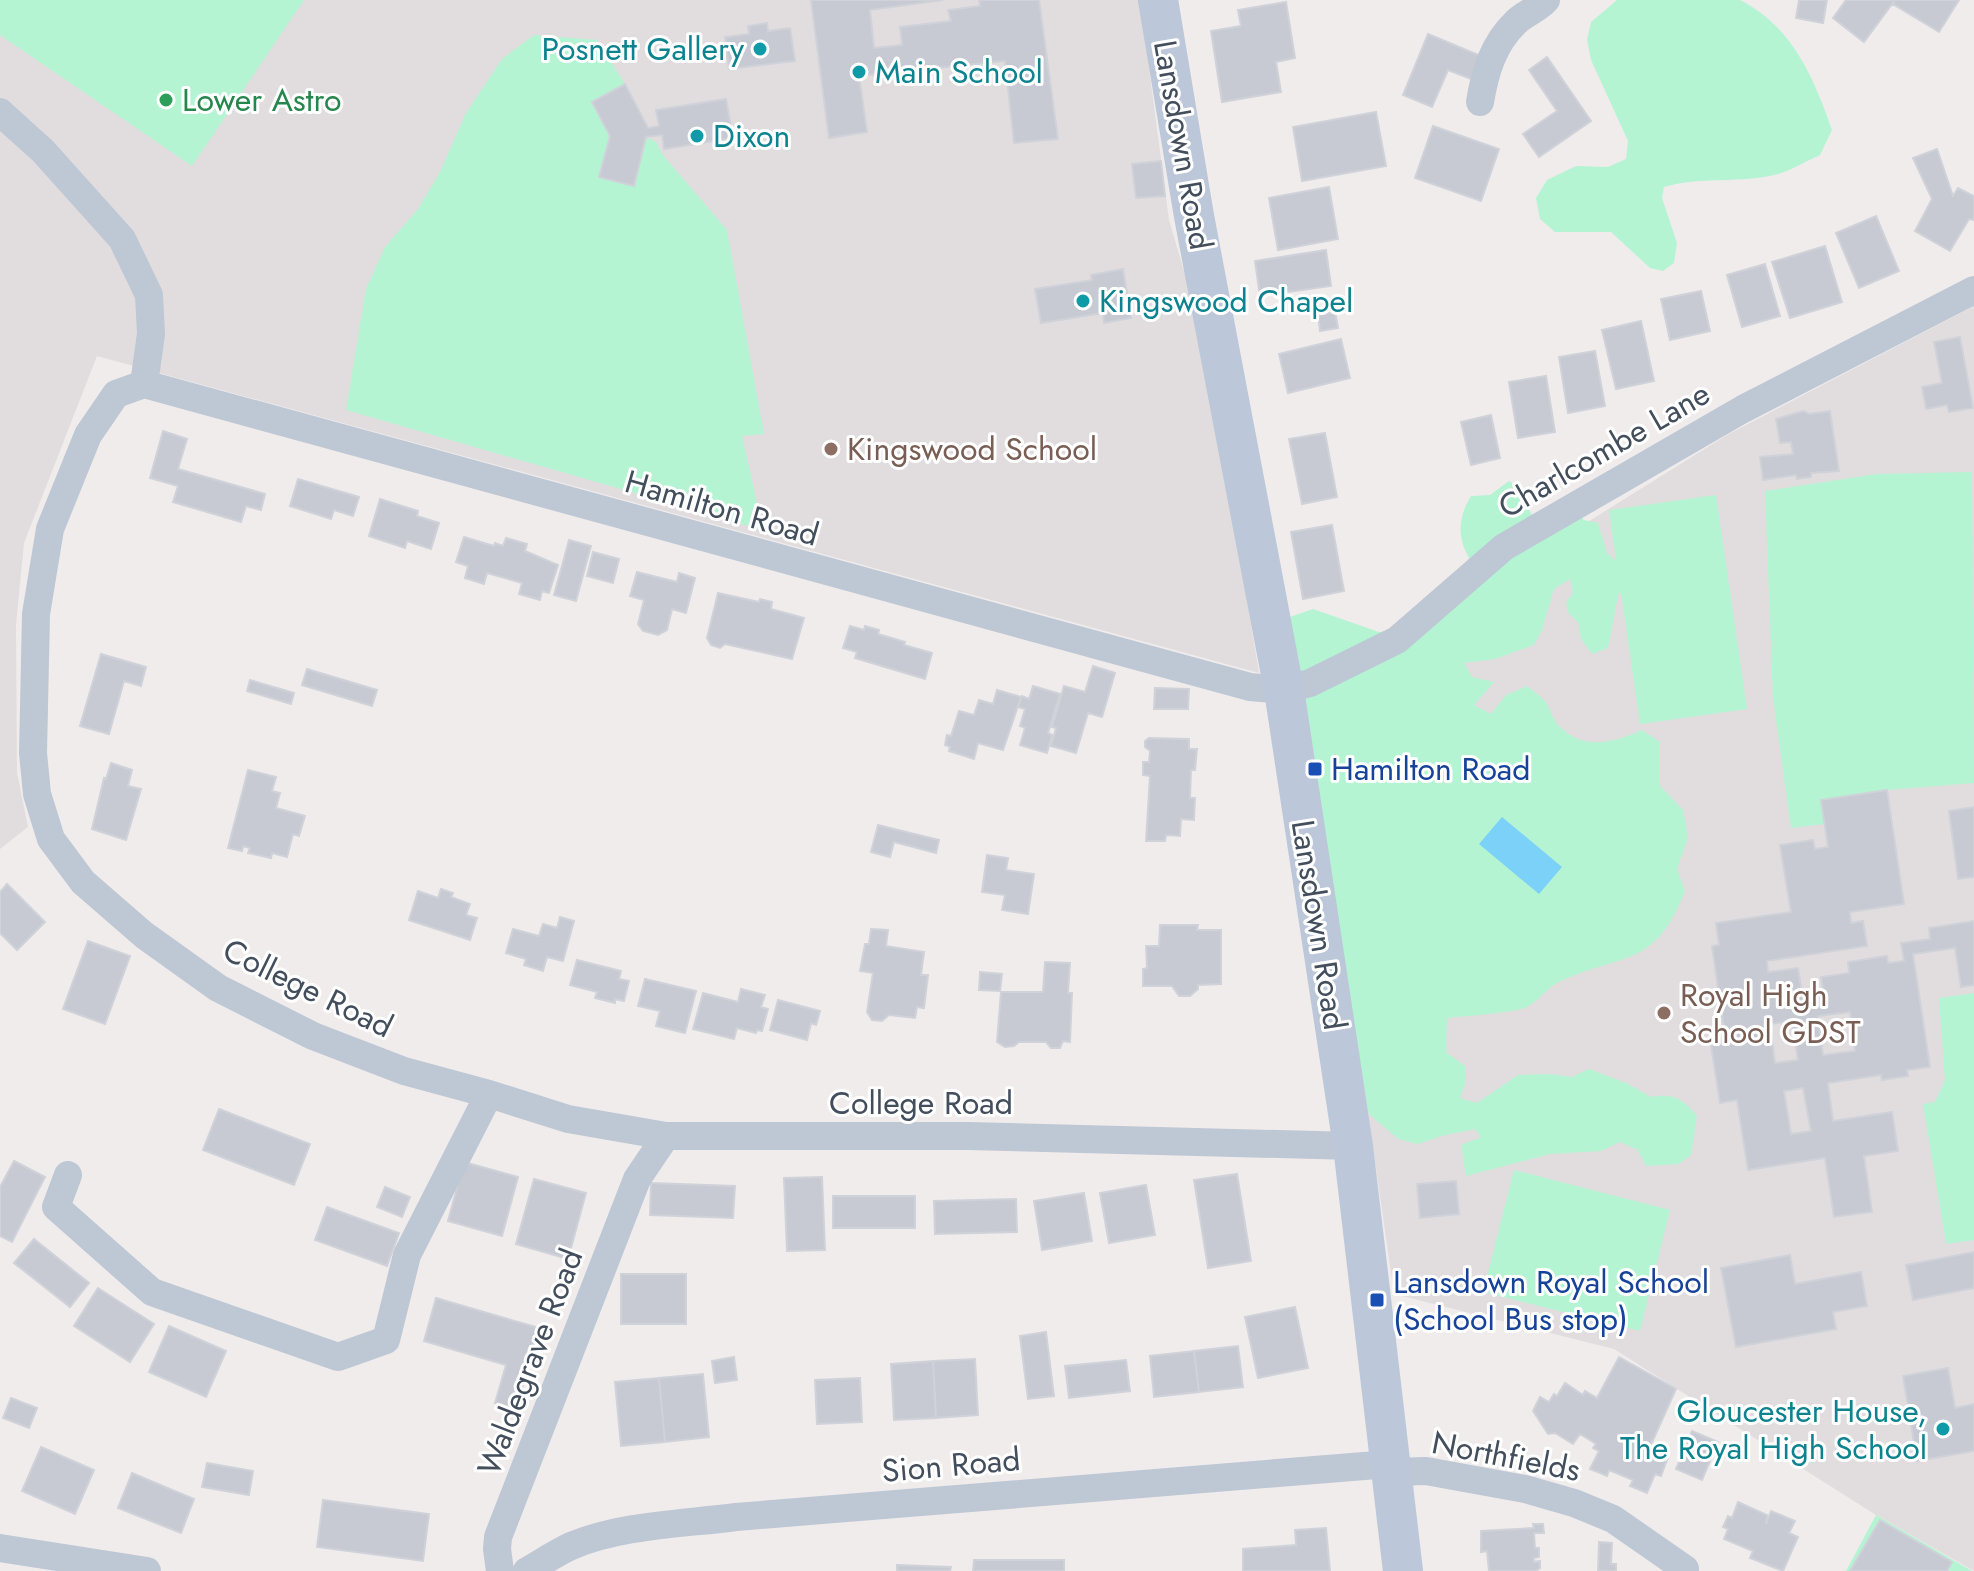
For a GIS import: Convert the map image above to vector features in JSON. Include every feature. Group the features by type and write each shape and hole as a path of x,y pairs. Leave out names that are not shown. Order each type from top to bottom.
{"street":[{"name":"Lansdown Road","path":"1158,0 1194,216 1284,690 1353,1146 1403,1571"},
{"path":"1480,102 1486,69 1501,41 1517,20 1537,10 1546,0"},
{"path":"0,112 43,151 122,239 149,295 151,334 144,384"},
{"name":"Charlcombe Lane","path":"1284,690 1310,683 1397,640 1517,539 1743,409 1974,290"},
{"name":"Hamilton Road","path":"144,384 1235,683 1284,690"},
{"name":"College Road","path":"144,384 116,394 88,435 50,529 36,614 33,753 37,794 51,839 83,882 144,935 218,988 313,1036 404,1071 568,1119 666,1136 968,1136 1353,1146"},
{"path":"68,1175 56,1207 152,1292 338,1357 386,1340 407,1255 489,1094"},
{"path":"628,1130 637,1179"},
{"name":"Waldegrave Road","path":"500,1571 498,1537 637,1179 666,1136"},
{"name":"Northfields","path":"1390,1468 1426,1471 1525,1489 1574,1503 1613,1519 1685,1569"},
{"name":"Sion Road","path":"527,1571 569,1547 605,1535 736,1517 1390,1468"},
{"path":"0,1548 147,1571"}],"shaded area":[{"name":"Kingswood School","path":"0,0 1140,0 1169,220 1205,342 1259,673 97,356 24,543 16,625 17,773 28,827 0,849"},
{"name":"Royal High School GDST","path":"1974,306 1974,1571 1876,1515 1614,1349 1394,1294 1314,733 1509,571 1727,435"}],"green space":[{"name":"Lower Astro","path":"0,0 304,0 192,166 0,35"},
{"path":"1617,0 1740,0 1774,24 1799,55 1832,130 1820,155 1783,172 1750,179 1664,187 1662,198 1677,243 1674,263 1663,271 1650,268 1611,232 1555,232 1540,219 1536,198 1547,180 1576,166 1608,167 1626,159 1628,141 1591,60 1587,40 1591,22"},
{"path":"534,35 597,40 625,84 592,102 634,186 646,137 656,142 662,154 727,230 764,434 742,436 763,530 346,410 366,289 385,247 418,209 440,172 466,113 502,59"},
{"path":"1972,472 1974,783 1887,790 1821,800 1824,824 1791,828 1773,698 1765,491 1877,474"},
{"path":"1509,481 1522,488 1526,505 1534,518 1575,508 1584,520 1598,523 1607,553 1616,561 1609,510 1716,495 1747,709 1640,724 1621,592 1608,648 1592,654 1581,639 1578,622 1569,614 1566,602 1573,593 1570,579 1554,589 1542,630 1534,645 1495,659 1464,663 1472,677 1494,682 1474,705 1491,714 1506,695 1527,686 1548,706 1559,726 1578,739 1609,741 1642,730 1660,742 1660,786 1683,810 1688,837 1677,869 1685,891 1662,934 1649,946 1556,983 1527,1007 1447,1018 1446,1052 1465,1066 1465,1084 1460,1098 1477,1103 1518,1075 1572,1077 1589,1069 1626,1083 1651,1097 1677,1099 1697,1116 1691,1155 1679,1164 1646,1166 1638,1150 1620,1142 1601,1151 1550,1154 1466,1176 1461,1145 1481,1137 1475,1129 1418,1144 1398,1139 1369,1114 1283,634 1287,618 1313,609 1379,632 1417,636 1455,585 1469,558 1462,542 1461,527 1471,496 1490,495"},
{"path":"1974,993 1974,1240 1946,1244 1923,1104 1935,1102 1945,1080 1939,998"},
{"path":"1514,1170 1670,1210 1640,1331 1483,1292"},
{"path":"1876,1515 1972,1571 1846,1571"}],"water":[{"path":"1502,817 1562,867 1539,894 1479,844"}],"building":[{"name":"Main School","path":"811,0 943,0 870,10 874,48 902,45 900,27 951,21 948,10 980,6 979,0 1039,0 1058,139 1014,143 1005,61 859,76 867,132 829,138"},
{"path":"1799,0 1827,0 1823,23 1796,18"},
{"path":"1846,0 1895,0 1864,42 1833,18"},
{"path":"1895,0 1959,0 1939,32 1893,4"},
{"path":"1286,2 1295,58 1276,62 1281,92 1222,102 1211,31 1241,26 1238,10"},
{"name":"Posnett Gallery","path":"767,23 768,31 790,28 795,61 729,69 725,37 749,34 748,26"},
{"path":"1428,34 1481,56 1471,79 1448,70 1432,107 1403,95"},
{"path":"1547,57 1591,121 1539,157 1523,134 1557,111 1529,70"},
{"name":"Dixon","path":"625,84 648,128 659,126 656,110 726,99 733,138 664,149 662,135 646,137 634,186 599,177 610,136 592,102"},
{"path":"1376,112 1386,166 1302,181 1293,127"},
{"path":"1433,126 1499,149 1481,201 1415,178"},
{"path":"1937,149 1953,196 1958,188 1974,196 1974,220 1969,219 1950,251 1915,231 1932,199 1913,158"},
{"path":"1161,161 1165,196 1136,198 1132,164"},
{"path":"1329,187 1338,239 1278,250 1269,198"},
{"path":"1876,216 1899,271 1859,288 1836,233"},
{"path":"1825,246 1842,302 1790,318 1772,262"},
{"path":"1326,250 1331,286 1260,296 1255,261"},
{"path":"1765,264 1780,316 1742,327 1727,275"},
{"name":"Kingswood Chapel","path":"1123,269 1131,318 1104,323 1103,313 1041,323 1035,289 1092,280 1091,275"},
{"path":"1701,291 1710,331 1670,340 1661,299"},
{"path":"1335,312 1338,328 1320,331 1318,315"},
{"path":"1641,321 1654,381 1616,389 1602,330"},
{"path":"1960,337 1973,408 1949,412 1947,405 1926,409 1922,387 1942,383 1934,342"},
{"path":"1341,339 1350,378 1288,393 1279,354"},
{"path":"1595,351 1605,406 1568,413 1559,357"},
{"path":"1546,376 1555,432 1518,438 1509,382"},
{"path":"1803,411 1809,414 1830,411 1839,471 1811,473 1811,477 1797,479 1796,475 1763,480 1760,457 1793,454 1791,442 1780,443 1776,419"},
{"path":"1491,415 1500,458 1471,465 1461,422"},
{"path":"163,431 187,439 178,469 265,494 261,510 246,506 241,522 173,502 178,486 150,478"},
{"path":"1325,433 1337,497 1302,504 1289,439"},
{"path":"298,479 359,497 353,516 334,510 331,519 290,506"},
{"path":"380,499 418,511 417,516 439,523 431,549 407,541 405,548 369,536"},
{"path":"1332,525 1344,591 1303,599 1291,532"},
{"path":"464,537 494,546 495,543 503,546 506,538 527,544 525,551 558,565 549,593 542,591 540,600 519,594 522,583 487,573 484,584 465,578 468,566 456,562"},
{"path":"569,540 591,546 576,601 554,595"},
{"path":"593,552 619,559 613,583 587,576"},
{"path":"637,572 677,582 679,573 695,578 686,613 672,609 667,630 658,635 643,631 638,624 644,600 630,596"},
{"path":"718,593 772,602 771,609 804,618 792,659 725,644 720,648 711,645 707,638"},
{"path":"850,626 879,630 878,634 932,653 925,679 855,658 857,652 843,648"},
{"path":"101,654 146,667 141,686 124,681 109,734 80,726"},
{"path":"1093,666 1115,673 1102,717 1088,713 1076,753 1051,746 1056,728 1052,727 1064,686 1085,692"},
{"path":"307,669 377,690 372,706 302,685"},
{"path":"250,680 294,693 291,704 247,691"},
{"path":"1033,686 1060,694 1048,733 1052,735 1047,753 1020,745 1025,728 1020,726 1025,709 1018,707 1022,696 1029,699"},
{"path":"1155,688 1189,689 1188,709 1154,709"},
{"path":"997,690 1021,697 1003,750 978,743 974,759 949,751 950,747 945,745 947,735 951,736 959,711 974,715 979,700 993,704"},
{"path":"1149,738 1189,739 1189,749 1197,749 1195,770 1191,770 1190,798 1195,798 1194,820 1181,819 1180,836 1166,835 1165,841 1146,841 1150,776 1143,775 1143,762 1149,762 1150,751 1145,747 1145,741"},
{"path":"111,763 132,770 128,786 141,789 126,840 92,829 104,778"},
{"path":"248,770 276,777 272,791 280,793 276,808 305,816 299,836 293,834 287,857 272,853 271,858 248,853 250,848 243,846 242,851 228,848"},
{"path":"1887,790 1904,904 1850,912 1851,923 1863,921 1867,946 1767,961 1768,972 1798,968 1802,994 1823,991 1821,977 1849,973 1848,962 1887,956 1888,963 1904,961 1901,943 1930,939 1929,928 1974,921 1974,985 1961,987 1955,948 1913,954 1930,1067 1907,1070 1908,1076 1882,1080 1881,1075 1828,1083 1833,1121 1892,1112 1898,1151 1864,1156 1872,1212 1834,1217 1825,1158 1748,1170 1737,1100 1720,1103 1710,1039 1725,1037 1712,946 1719,945 1716,923 1791,912 1780,845 1813,840 1815,849 1828,847 1821,800","holes":["1850,1012 1855,1051 1823,1055 1818,1016","1792,1021 1798,1060 1775,1063 1770,1024","1803,1088 1811,1131 1791,1134 1784,1091"]},
{"path":"1974,807 1974,877 1958,879 1949,811"},
{"path":"878,825 939,840 936,853 894,842 890,857 871,852"},
{"path":"987,855 1008,858 1006,870 1034,874 1028,914 1002,910 1005,895 982,892"},
{"path":"7,884 45,922 17,950 0,933 0,892"},
{"path":"441,889 453,893 451,897 470,904 466,915 477,918 470,940 409,920 418,891 438,898"},
{"path":"560,917 574,921 563,961 547,957 543,971 524,965 526,959 506,953 513,929 539,936 543,924 557,928"},
{"path":"1160,925 1198,925 1197,930 1221,930 1221,984 1198,985 1190,996 1179,996 1172,986 1143,986 1143,969 1147,968 1146,946 1159,946"},
{"path":"871,929 888,930 886,946 924,952 921,975 928,975 924,1008 917,1007 915,1018 889,1015 882,1021 872,1020 867,1012 873,973 860,971"},
{"path":"88,941 130,956 105,1024 63,1009"},
{"path":"577,960 621,971 619,979 629,981 624,1001 615,999 615,1003 595,998 597,992 570,985"},
{"path":"1045,962 1070,963 1070,1042 1063,1041 1060,1048 1051,1048 1046,1042 1019,1042 1005,1047 997,1042 1001,992 1043,992"},
{"path":"980,972 1002,974 1000,991 979,990"},
{"path":"645,979 696,991 685,1033 656,1026 660,1011 638,1006"},
{"path":"741,989 765,995 761,1007 768,1009 762,1031 757,1030 756,1033 737,1028 734,1039 693,1029 703,993 738,1002"},
{"path":"778,1000 820,1011 816,1025 811,1023 807,1040 770,1030"},
{"path":"219,1109 310,1144 294,1185 203,1150"},
{"path":"14,1161 45,1177 12,1242 0,1236 0,1187"},
{"path":"464,1162 518,1177 502,1236 448,1221"},
{"path":"1237,1174 1251,1261 1208,1268 1194,1180"},
{"path":"822,1177 825,1250 787,1251 784,1178"},
{"path":"534,1179 586,1193 568,1259 516,1244"},
{"path":"1456,1181 1459,1214 1420,1218 1417,1184"},
{"path":"651,1183 735,1186 733,1218 650,1215"},
{"path":"1146,1185 1155,1235 1109,1243 1100,1193"},
{"path":"385,1187 410,1197 402,1217 377,1207"},
{"path":"1084,1193 1092,1241 1042,1250 1034,1201"},
{"path":"833,1196 915,1196 915,1228 833,1228"},
{"path":"1016,1199 1017,1232 935,1234 934,1201"},
{"path":"327,1207 399,1233 387,1266 315,1240"},
{"path":"34,1239 89,1283 70,1307 14,1263"},
{"path":"1974,1252 1974,1288 1913,1300 1906,1265"},
{"path":"1790,1255 1795,1284 1861,1272 1867,1306 1833,1312 1836,1329 1736,1347 1721,1268"},
{"path":"621,1274 686,1274 686,1324 621,1324"},
{"path":"98,1288 154,1324 130,1362 74,1326"},
{"path":"436,1298 539,1328 516,1409 495,1403 506,1365 424,1341"},
{"path":"1295,1307 1308,1368 1258,1378 1245,1317"},
{"path":"169,1326 226,1351 206,1397 149,1372"},
{"path":"1046,1332 1054,1396 1028,1399 1020,1336"},
{"path":"1238,1346 1243,1387 1199,1392 1194,1351"},
{"path":"1194,1351 1199,1392 1154,1397 1150,1356"},
{"path":"734,1357 737,1380 715,1383 712,1361"},
{"path":"1619,1357 1676,1389 1649,1449 1668,1457 1661,1476 1655,1474 1647,1493 1630,1486 1633,1480 1609,1470 1607,1476 1590,1469 1599,1451 1593,1448 1596,1444 1580,1434 1573,1444 1555,1433 1548,1434 1533,1411 1540,1397 1549,1402 1565,1383 1583,1395 1585,1391 1597,1398"},
{"path":"975,1359 978,1415 936,1418 933,1361"},
{"path":"1126,1360 1130,1391 1069,1398 1065,1366"},
{"path":"933,1361 936,1418 894,1420 891,1364"},
{"name":"Gloucester House, The Royal High School","path":"1948,1368 1955,1408 1974,1404 1974,1451 1917,1461 1903,1376"},
{"path":"703,1374 709,1437 665,1442 659,1378"},
{"path":"659,1378 665,1442 621,1446 615,1382"},
{"path":"860,1378 862,1422 817,1424 815,1380"},
{"path":"11,1398 37,1408 29,1428 3,1418"},
{"path":"1692,1431 1718,1442 1702,1480 1676,1469"},
{"path":"41,1447 94,1470 75,1514 22,1491"},
{"path":"207,1463 253,1471 249,1495 202,1487"},
{"path":"132,1473 194,1499 181,1533 118,1508"},
{"path":"323,1500 429,1514 423,1561 317,1547"},
{"path":"1738,1502 1767,1515 1766,1524 1771,1511 1795,1521 1789,1533 1798,1537 1783,1571 1750,1558 1753,1551 1724,1539 1728,1529 1723,1527 1728,1516 1732,1518"},
{"path":"1880,1520 1952,1562 1947,1571 1850,1571"},
{"path":"1533,1524 1543,1524 1544,1533 1534,1533 1539,1557 1534,1558 1534,1562 1540,1561 1540,1568 1536,1571 1489,1571 1487,1551 1481,1552 1481,1531 1534,1528"},
{"path":"1326,1528 1330,1571 1243,1571 1243,1549 1296,1545 1295,1530"},
{"path":"1599,1542 1612,1543 1611,1564 1616,1564 1616,1571 1598,1571"},
{"path":"974,1560 1064,1560 1064,1571 973,1571"},
{"path":"897,1565 951,1567 950,1571 897,1571"}],"place":[{"name":"Posnett Gallery","path":"760,49"},
{"name":"Main School","path":"859,72"},
{"name":"Lower Astro","path":"166,100"},
{"name":"Dixon","path":"697,136"},
{"name":"Kingswood Chapel","path":"1083,301"},
{"name":"Kingswood School","path":"831,449"},
{"name":"Hamilton Road","path":"1315,769"},
{"name":"Royal High School GDST","path":"1664,1013"},
{"name":"Lansdown Royal School (School Bus stop)","path":"1377,1300"},
{"name":"Gloucester House, The Royal High School","path":"1943,1429"}]}
